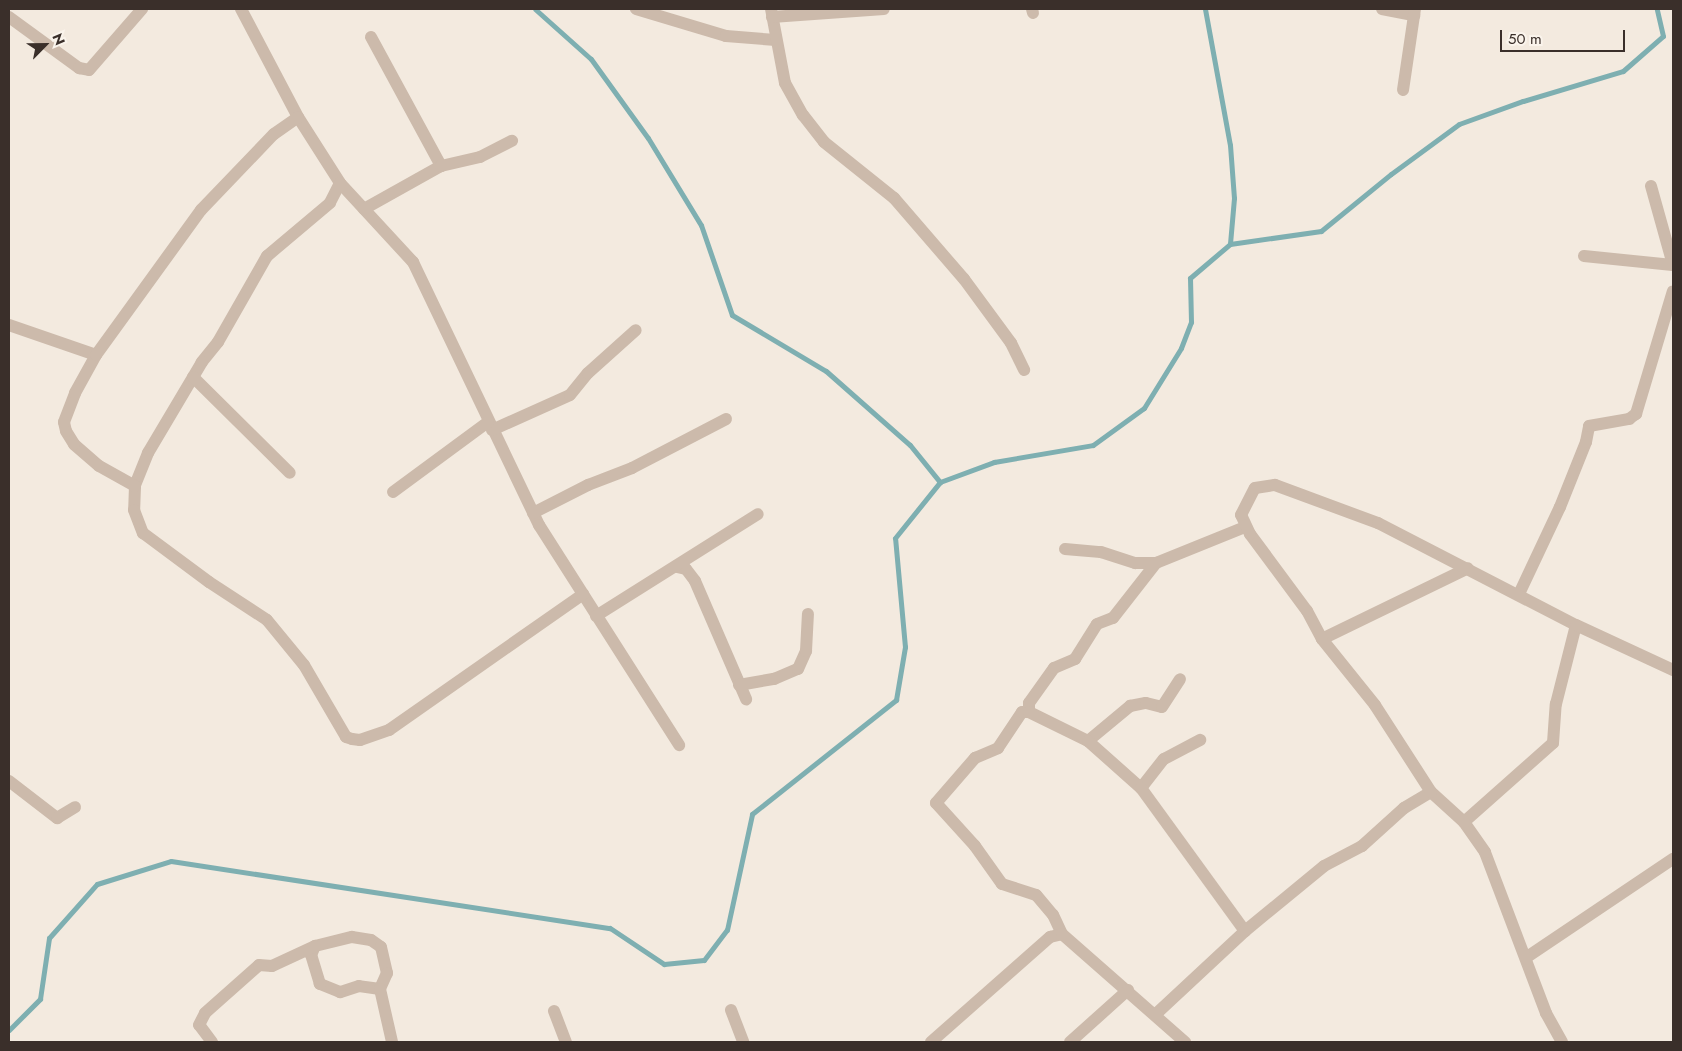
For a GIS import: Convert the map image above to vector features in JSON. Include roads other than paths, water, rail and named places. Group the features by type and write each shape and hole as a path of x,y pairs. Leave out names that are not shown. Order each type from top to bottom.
{"street":[{"path":"9,17 79,68 89,70 142,9"},
{"path":"241,9 298,117 340,183 413,262 533,513 679,746"},
{"path":"636,9 726,36 776,40"},
{"path":"884,9 772,13 785,83 803,114 824,142 894,198 964,278 1011,343 1024,370"},
{"path":"1382,9 1415,12 1403,90"},
{"path":"372,37 441,166"},
{"path":"135,486 99,466 74,444 66,431 64,422 75,392 96,355 200,210 274,134 298,117"},
{"path":"364,208 441,166 480,157 512,141"},
{"path":"340,183 330,203 267,256 218,342 193,377 148,453 135,486 134,510 143,533 194,572 267,620 304,665 346,737 352,739 360,740 389,730 583,594"},
{"path":"1584,256 1673,265 1651,186"},
{"path":"1519,594 1586,442 1588,428 1591,424 1629,419 1636,414 1673,291"},
{"path":"9,326 96,355"},
{"path":"393,492 490,426 570,395 588,373 636,330"},
{"path":"193,377 290,473"},
{"path":"533,513 588,485 632,468 726,419"},
{"path":"1562,1042 1546,1013 1527,957 1485,852 1464,822 1431,792 1376,705 1322,639 1307,611 1245,527 1241,515 1255,488 1275,485 1378,523 1576,625 1673,670"},
{"path":"596,616 677,567 758,514"},
{"path":"1065,549 1101,552 1135,563 1156,563 1245,527"},
{"path":"1029,712 1029,702 1054,668 1075,659 1097,624 1113,618 1156,563"},
{"path":"677,567 686,569 695,582 746,699"},
{"path":"1322,639 1468,568"},
{"path":"739,685 774,679 798,669 806,651 808,614"},
{"path":"1464,822 1553,743 1556,704 1576,625"},
{"path":"1088,741 1130,706 1146,703 1162,707 1180,679"},
{"path":"1185,1042 1156,1014 1062,934 1053,915 1036,895 1002,884 976,846 936,803 975,758 998,748 1017,716 1029,712 1088,741 1141,788 1244,931"},
{"path":"1141,788 1164,759 1200,740"},
{"path":"9,781 57,818 75,807"},
{"path":"1156,1014 1244,931 1324,866 1362,846 1404,808 1431,792"},
{"path":"1527,957 1673,859"},
{"path":"931,1042 1050,937 1062,934"},
{"path":"206,1040 199,1025 205,1014 259,965 272,966 316,946 352,937 371,940 381,947 385,955 387,973 380,989 392,1042"},
{"path":"316,946 311,955 320,984 340,992 359,986 380,989"},
{"path":"1070,1042 1128,990"},
{"path":"731,1010 743,1042"},
{"path":"554,1011 566,1042"}],"waterway":[{"path":"535,9 591,59 648,138 701,225 732,315 826,371 910,445 940,482"},
{"path":"1205,9 1230,145 1234,198 1230,244"},
{"path":"9,1030 40,999 49,938 97,884 171,861 610,928 664,964 704,960 727,930 752,814 896,700 905,647 895,538 940,482 994,462 1093,445 1144,408 1181,348 1191,322 1190,278 1230,244 1321,231 1391,174 1459,124 1523,101 1623,71 1663,36 1657,9"}]}
